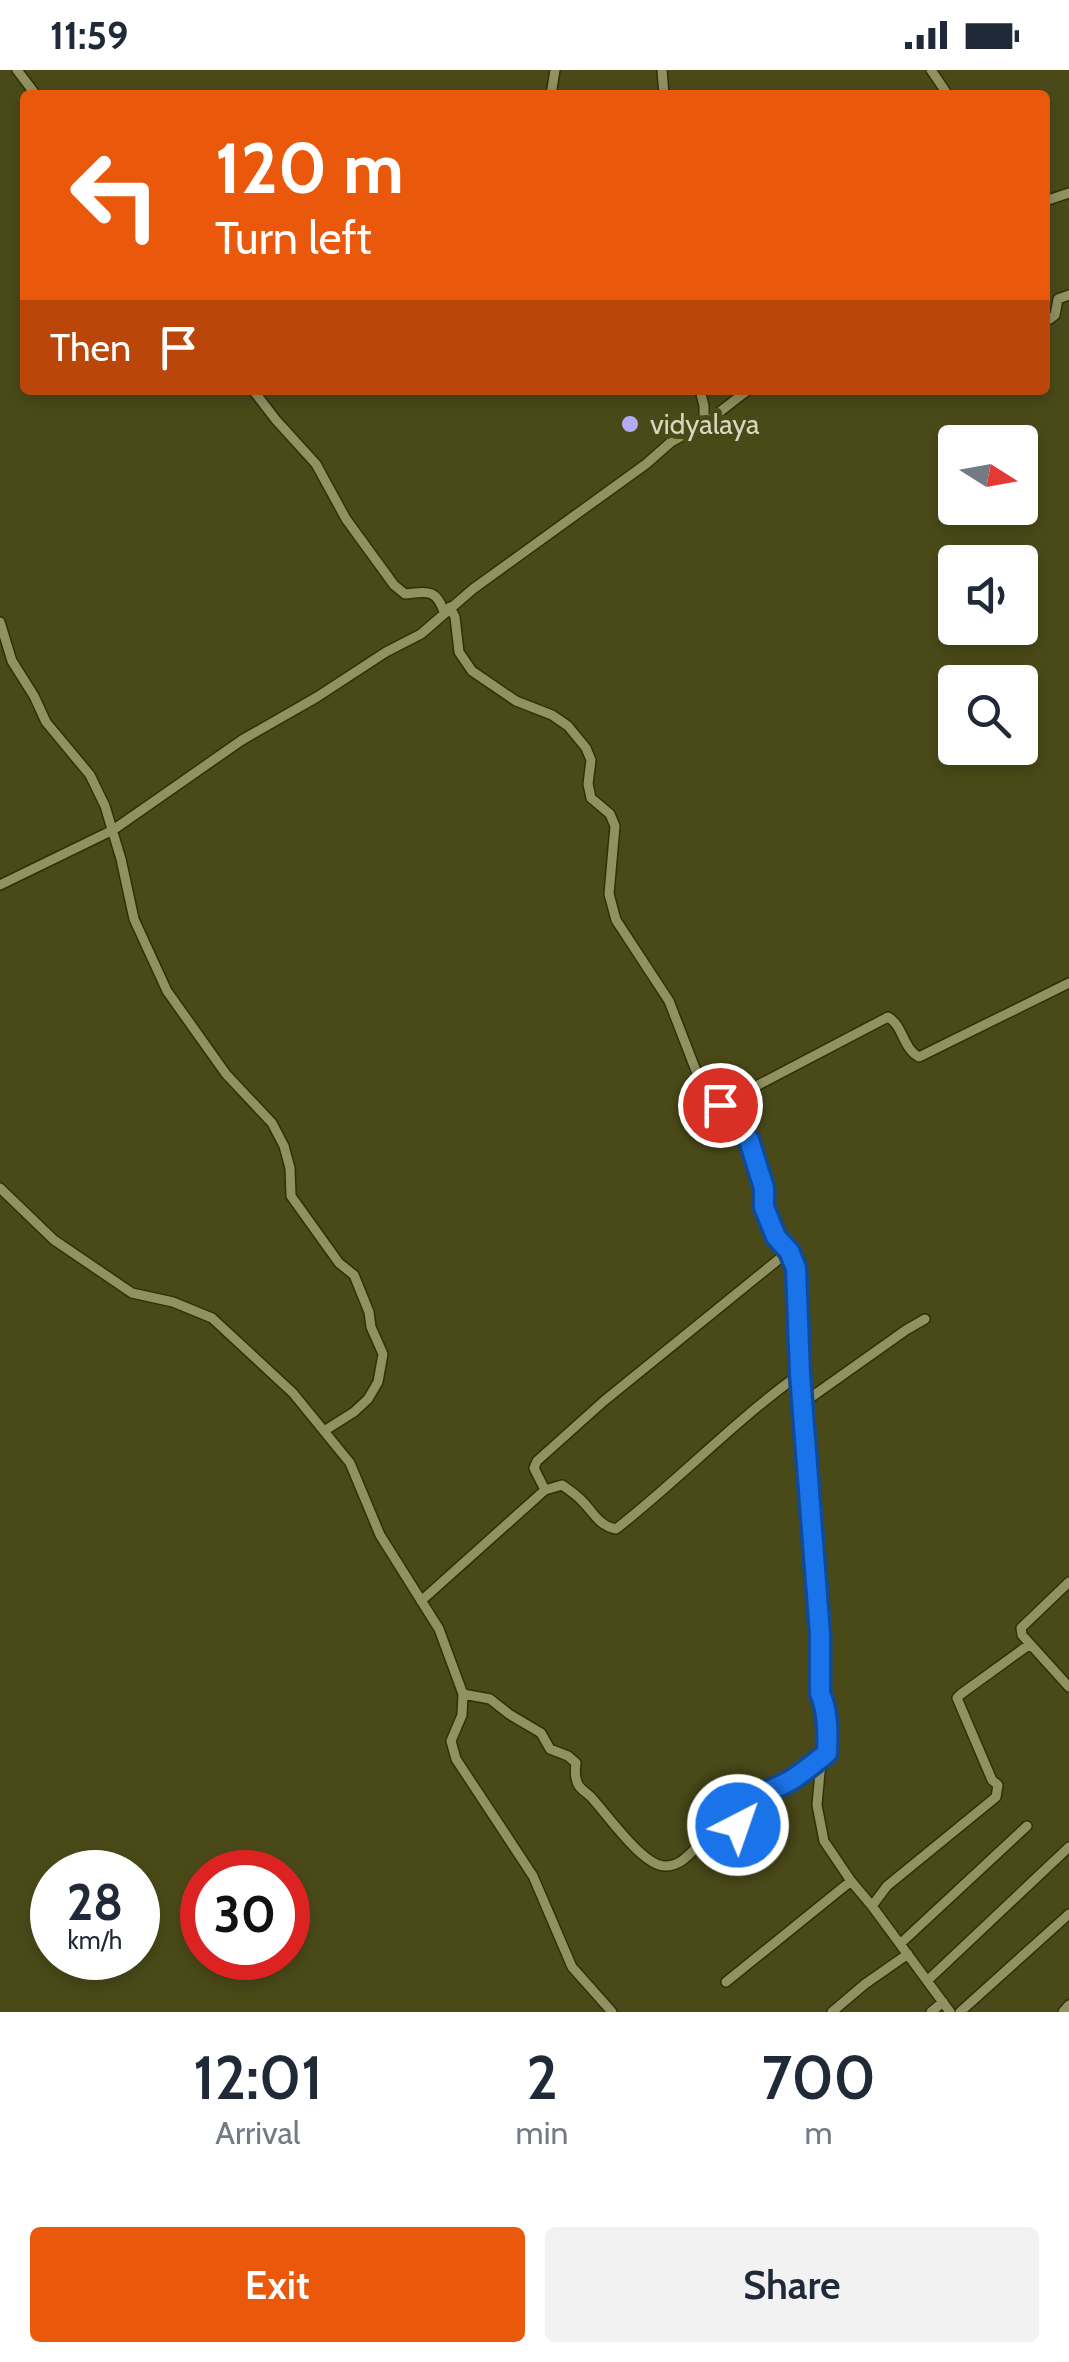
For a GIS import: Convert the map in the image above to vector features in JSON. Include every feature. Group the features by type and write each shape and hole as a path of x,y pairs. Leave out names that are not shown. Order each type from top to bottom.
{"street":[{"path":"17,70 32,90"},
{"path":"1050,320 1055,316 1058,299 1069,295"},
{"path":"257,395 316,464 346,519 394,585 405,594 428,592 440,599 454,617 459,652 472,670 516,701 552,714 586,748 591,760 591,798 610,814 615,826 609,894 616,920 669,1000 700,1081 749,1140 764,1188 764,1207 776,1237 789,1251 796,1268 820,1634 820,1693 825,1712 827,1753 820,1772 817,1805 824,1841 950,2012"},
{"path":"701,395 704,424"},
{"path":"0,885 113,830 242,740 421,634 447,610 671,442 704,424 742,395"},
{"path":"0,622 12,661 46,722 90,774 113,830 134,918 168,991 226,1074 272,1123 290,1168 291,1196 339,1263 354,1275 369,1312 383,1354 378,1382 368,1400 324,1431"},
{"path":"720,1105 888,1017 895,1021 910,1052 919,1057 1069,983"},
{"path":"0,1188 54,1240 132,1293 173,1302 212,1318 294,1393 350,1464 380,1534 439,1629 463,1694 462,1715 451,1741 456,1759 533,1876 572,1967 612,2012"},
{"path":"545,1490 534,1468 536,1461 789,1251"},
{"path":"803,1404 925,1319"},
{"path":"421,1601 545,1490 562,1485 582,1500 599,1522 616,1529 762,1401 800,1374"},
{"path":"1069,1582 1021,1628 1022,1635 1069,1687"},
{"path":"872,1906 888,1886 996,1797 998,1786 957,1698 1030,1644"},
{"path":"463,1694 490,1699 541,1733 550,1749 568,1756 576,1763 579,1786 652,1862 664,1866 682,1860 716,1832 738,1825 750,1799 796,1777 827,1753"},
{"path":"900,1944 1027,1826"},
{"path":"927,1981 1069,1847"},
{"path":"726,1982 851,1882"},
{"path":"960,2012 1069,1914"},
{"path":"832,2012 908,1954"},
{"path":"931,2012 942,2002"},
{"path":"1063,2012 1069,2005"}],"place":[{"name":"vidyalaya","path":"630,424"}],"route":[{"path":"720,1105 749,1140 764,1188 764,1207 776,1237 789,1251 796,1268 796,1316 820,1634 820,1693 828,1742 827,1753 796,1777 750,1799 738,1825"}]}
